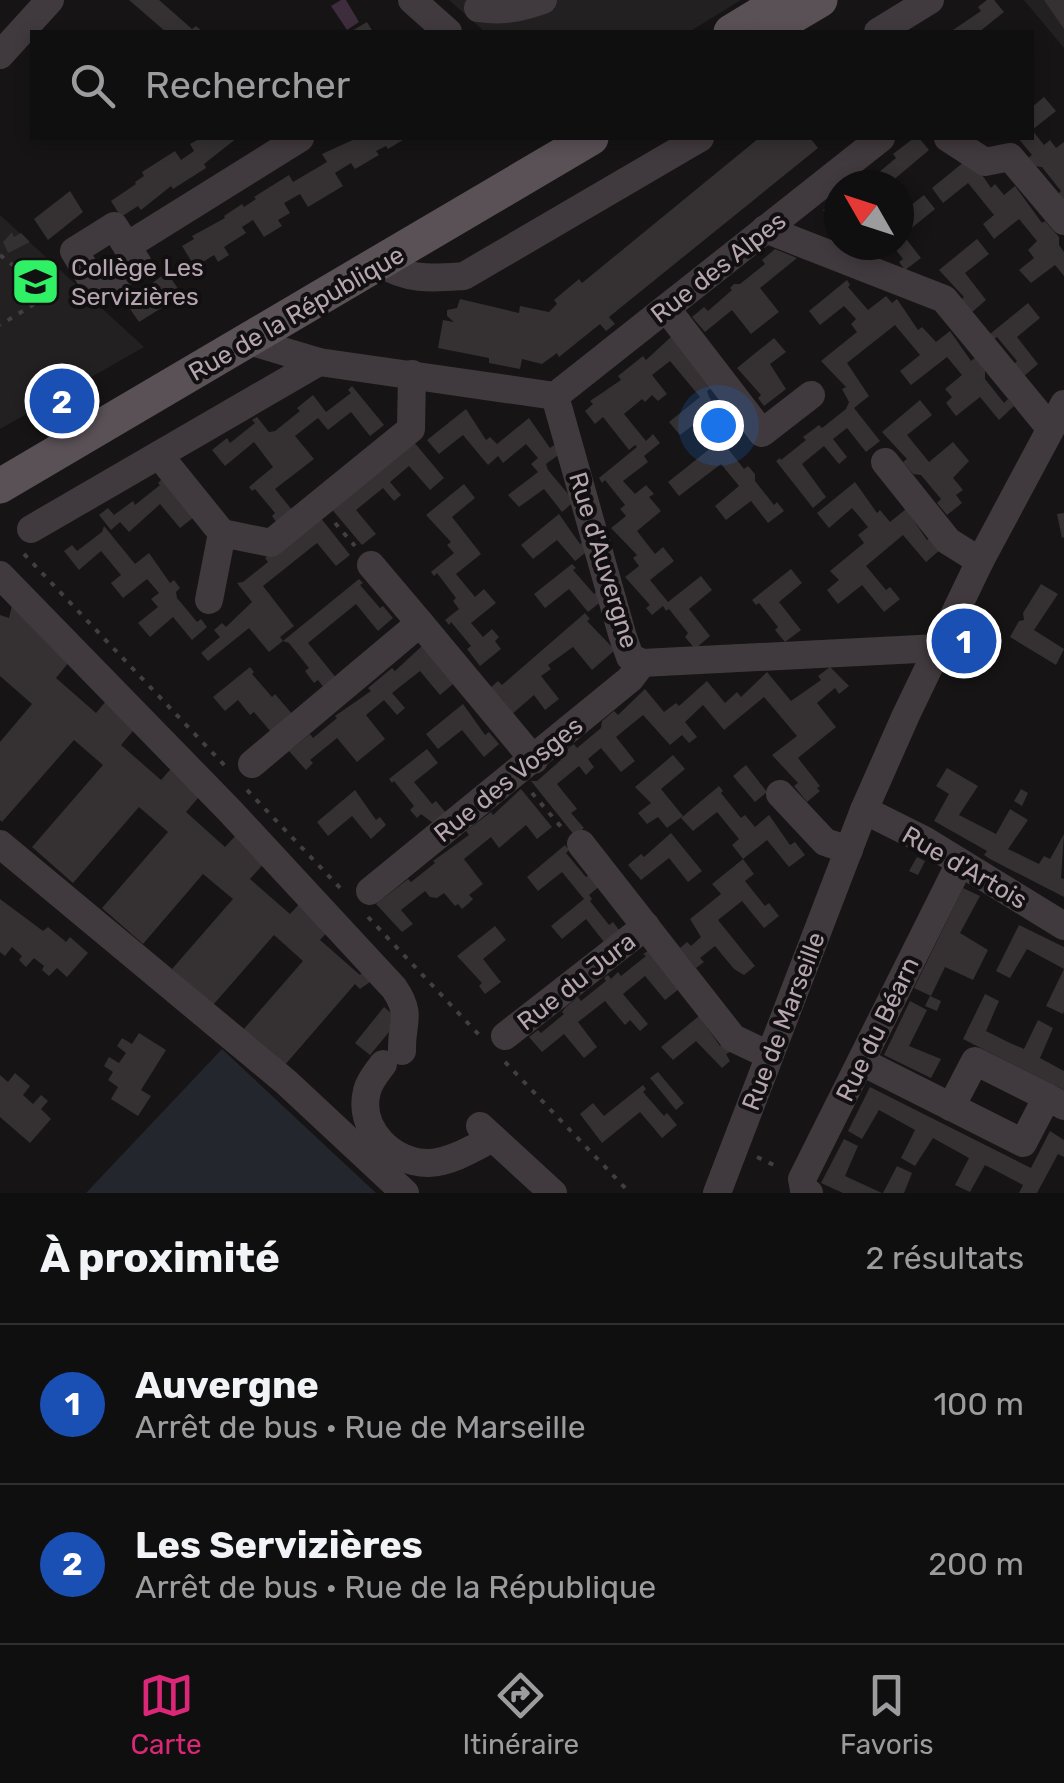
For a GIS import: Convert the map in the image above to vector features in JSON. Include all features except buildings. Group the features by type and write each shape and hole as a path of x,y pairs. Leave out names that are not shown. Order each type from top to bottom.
{"main road":[{"path":"739,30 794,16"},
{"name":"Rue de la République","path":"3,473 382,264 565,142"},
{"name":"Rue de la République","path":"3,473 197,354 565,142"}],"street":[{"path":"0,54 50,0"},
{"path":"412,0 446,30"},
{"path":"478,8 506,10 546,0"},
{"path":"511,30 546,0"},
{"path":"881,30 930,0"},
{"path":"127,246 297,140"},
{"path":"382,264 394,272 420,278 464,276 697,140"},
{"name":"Rue des Alpes","path":"555,396 879,140"},
{"path":"951,140 985,162 1010,157 1064,220"},
{"path":"766,229 944,299 1051,439"},
{"path":"666,308 762,433 811,394"},
{"path":"249,340 320,362 555,396"},
{"path":"27,541 159,454 320,362"},
{"path":"159,454 222,533 271,543 411,429 412,374"},
{"name":"Rue d'Auvergne","path":"555,396 630,657 642,663 938,648"},
{"name":"Rue de Marseille","path":"717,1193 864,810 980,561 1051,439 1064,404"},
{"path":"885,462 948,541 980,561"},
{"path":"209,600 222,533"},
{"path":"371,565 420,623 525,767"},
{"path":"0,575 218,798 404,1003 407,1020 395,1053 367,1092 366,1102 374,1151 405,1193"},
{"path":"245,777 420,623"},
{"name":"Rue des Vosges","path":"357,896 525,767 630,679 642,663"},
{"path":"780,794 825,842 849,850"},
{"name":"Rue d'Artois","path":"864,810 960,862 1064,926"},
{"path":"0,844 330,1123 374,1151 424,1164 441,1162 486,1131 553,1193"},
{"path":"582,844 733,1038 769,1055"},
{"name":"Rue du Béarn","path":"806,1186 960,862"},
{"name":"Rue du Jura","path":"505,1036 646,926"},
{"path":"330,1123 395,1053"},
{"path":"862,1062 1023,1143 1055,1102 975,1061 952,1107"}],"path":[{"path":"0,255 37,292 31,308 0,325"},
{"path":"318,505 371,565"},
{"path":"27,541 630,1193"},
{"path":"525,767 572,840 582,844"},
{"path":"735,1147 806,1186"}],"shaded area":[{"path":"346,0 359,22 347,30 331,6"},
{"path":"449,0 741,0 692,30 483,30"},
{"path":"1024,0 1064,0 1064,48"},
{"name":"Collège Les Servizières","path":"0,215 144,347 0,429"},
{"path":"222,1049 376,1193 86,1193"}],"place":[{"name":"Collège Les Servizières","path":"36,281"},
{"name":"Les Servizières","path":"62,401"},
{"name":"Auvergne","path":"964,641"}]}
